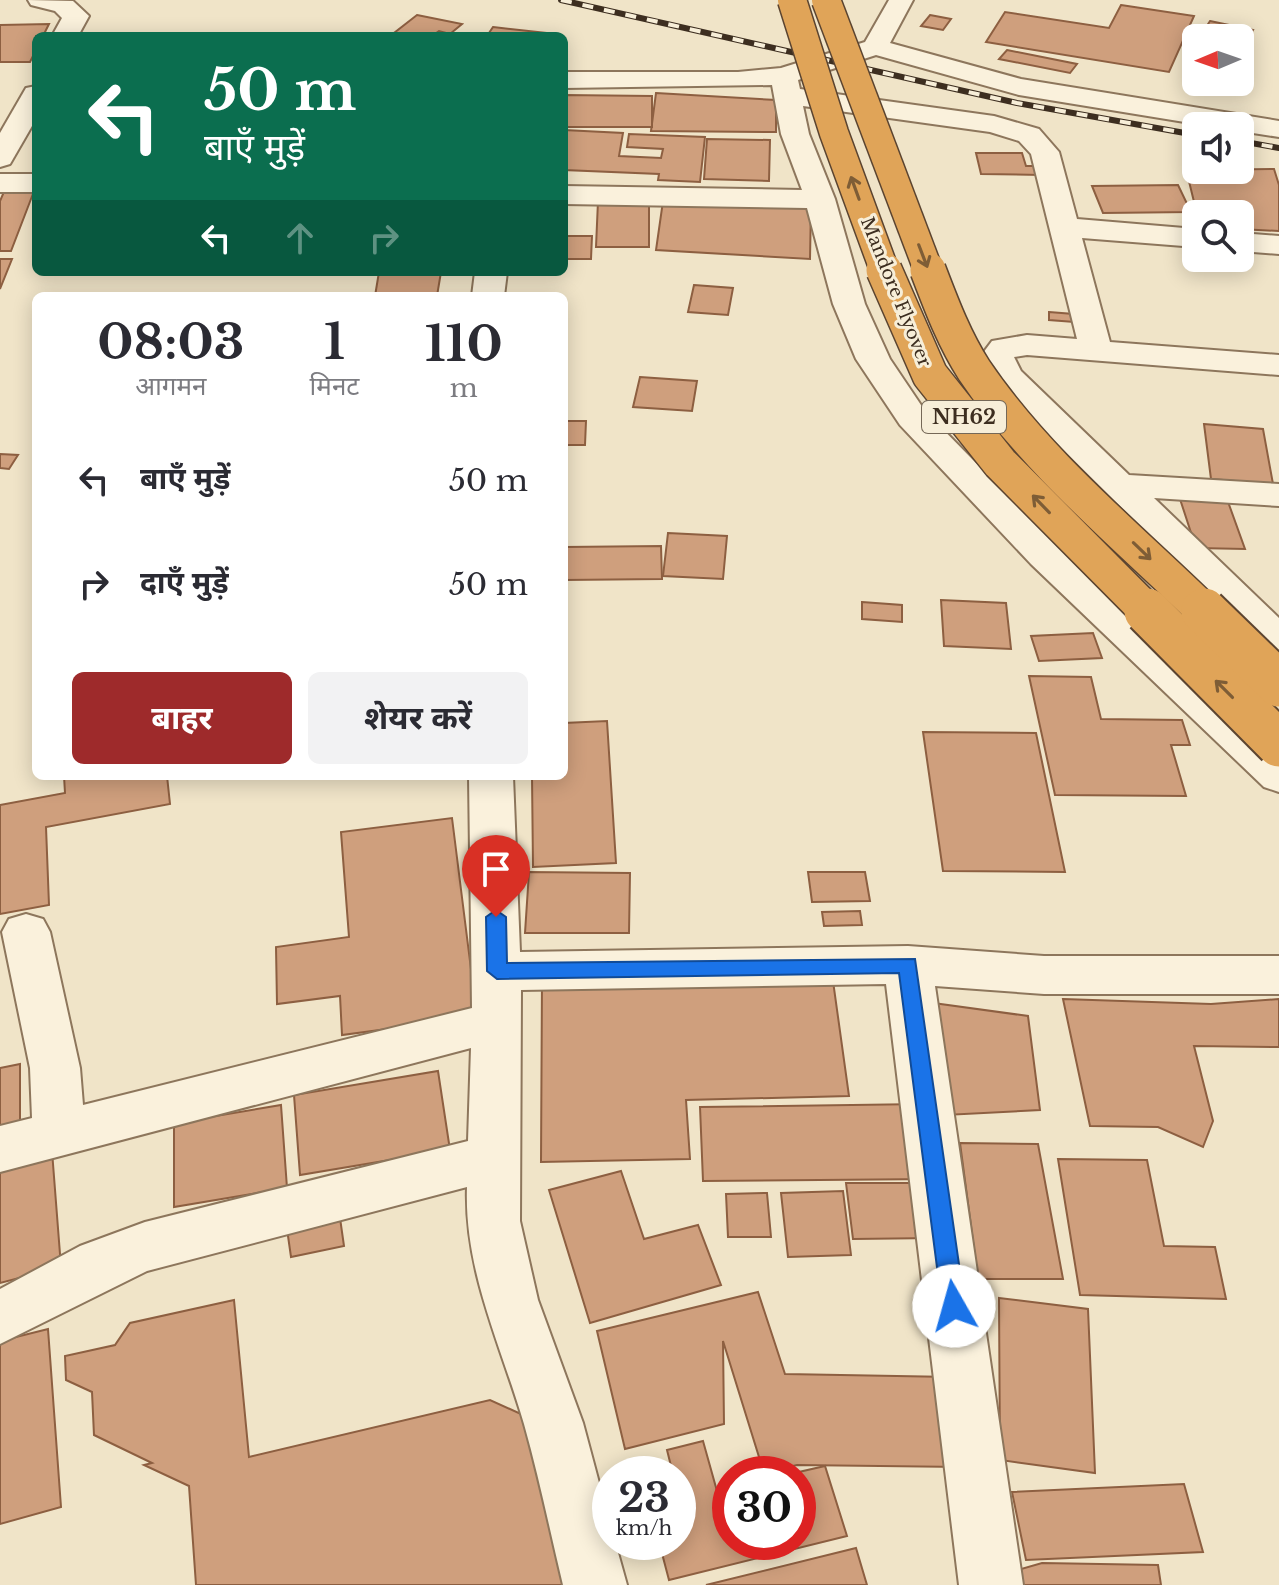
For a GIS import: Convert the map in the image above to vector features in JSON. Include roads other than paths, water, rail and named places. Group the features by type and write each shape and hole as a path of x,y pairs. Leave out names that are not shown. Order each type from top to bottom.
{"highway":[{"name":"Mandore Flyover","path":"792,0 834,133 888,280 930,375 1000,463 1279,744"},
{"name":"Mandore Flyover","path":"826,0 944,312 974,369 1039,451 1279,684"}],"street":[{"path":"40,0 72,11 76,16 67,32"},
{"path":"786,86 875,47 901,0"},
{"path":"875,47 1019,87 1279,129"},
{"path":"568,80 738,80 971,120 1029,135 1045,152 1096,350"},
{"path":"786,86 795,134 820,199 849,304 873,359 912,418 1045,556 1279,776"},
{"path":"0,159 32,101"},
{"path":"0,159 32,147"},
{"path":"0,183 32,183"},
{"path":"568,195 820,199"},
{"path":"1063,227 1182,237"},
{"path":"1254,243 1279,245"},
{"path":"1279,365 1027,345 1004,348 997,357 1006,376 1279,641"},
{"path":"1116,485 1279,495"},
{"path":"491,780 496,997 493,1221 510,1300 553,1423 595,1585"},
{"path":"26,932 55,1068 59,1133"},
{"path":"908,965 991,1585"},
{"path":"0,1149 496,997 908,965 1044,975 1279,975"},
{"path":"0,1318 100,1264 145,1247 493,1157"}],"railway":[{"path":"561,0 1017,103 1182,132"},
{"path":"1254,144 1279,148"}]}
